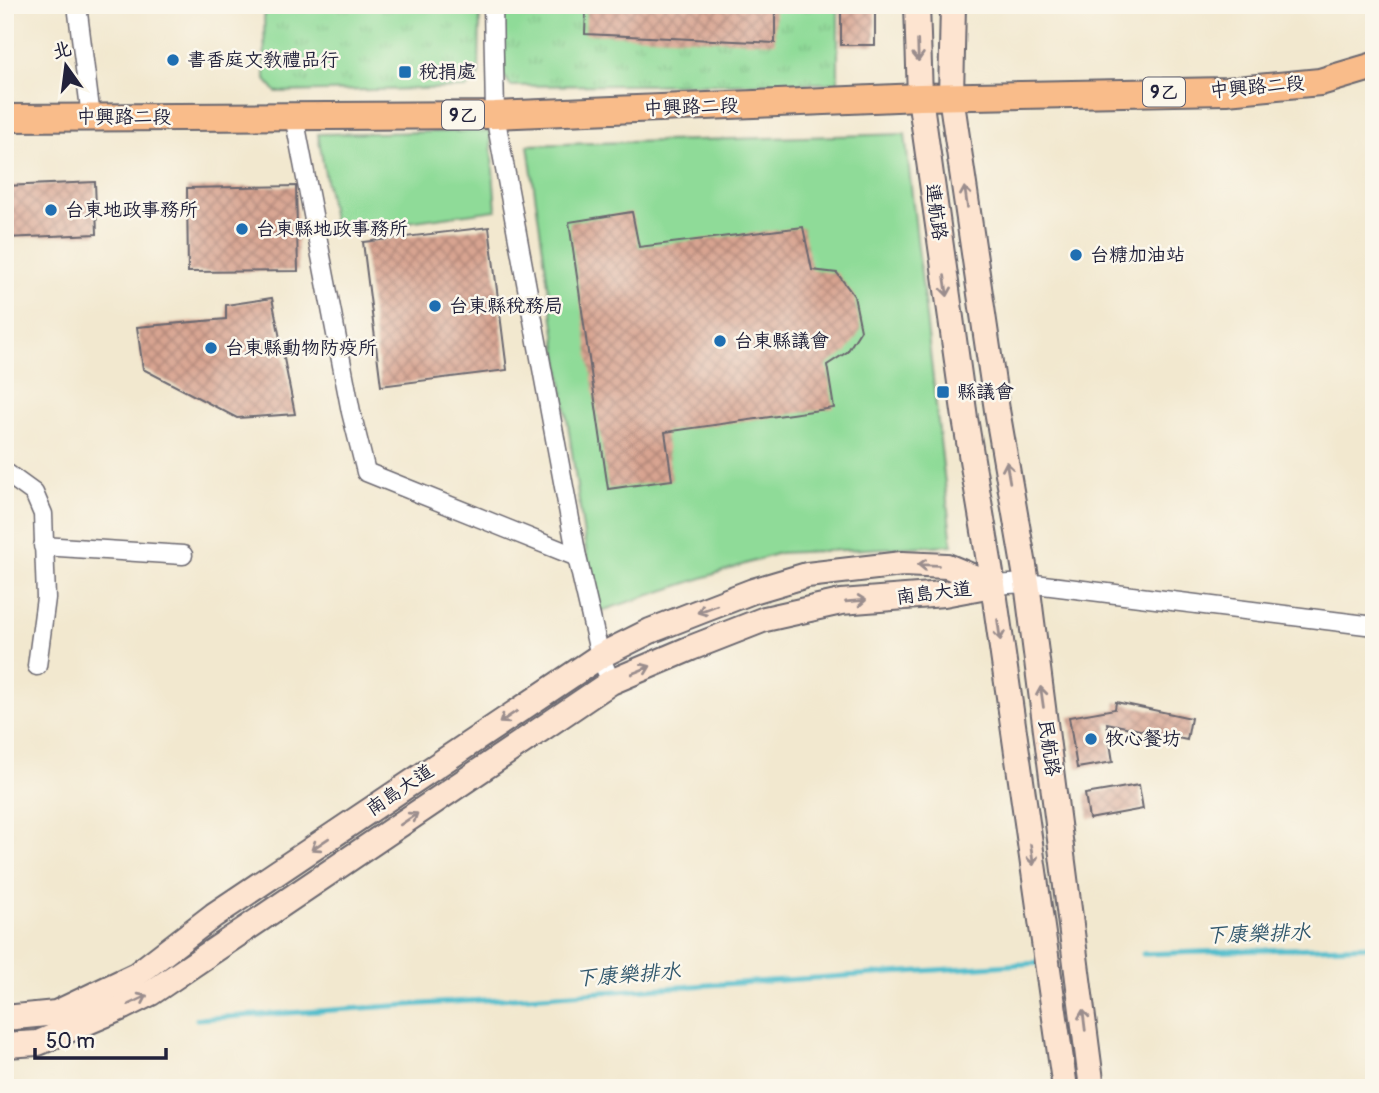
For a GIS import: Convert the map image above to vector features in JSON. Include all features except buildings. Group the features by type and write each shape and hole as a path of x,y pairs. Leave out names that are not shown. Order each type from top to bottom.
{"main road":[{"name":"中興路二段","path":"5,118 495,115 920,97 1226,91 1321,82 1374,66"}],"street":[{"path":"77,5 91,117"},
{"path":"493,5 495,115 577,557 600,656 611,682"},
{"name":"連航路","path":"917,5 920,97 965,418"},
{"name":"連航路","path":"953,5 951,96 997,410"},
{"path":"294,116 351,412 366,472 577,557"},
{"name":"民航路","path":"997,410 1027,583 1092,1088"},
{"name":"民航路","path":"965,418 993,584 1065,1088"},
{"path":"5,472 34,493 43,514 46,598 37,666"},
{"path":"43,546 183,555"},
{"name":"南島大道","path":"5,1018 56,1013 136,975 214,915 600,656 650,631 753,591 807,575 902,564 947,566 993,584"},
{"path":"993,584 1027,583 1374,626"},
{"name":"南島大道","path":"5,1045 38,1043 151,993 611,682 765,619 841,602 944,594 993,584"}],"green space":[{"path":"264,5 480,5 479,75 467,88 276,92 265,79"},
{"path":"503,5 838,5 838,83 511,86 503,75"},
{"path":"490,131 496,210 335,232 318,134"},
{"path":"905,134 952,545 779,553 595,613 528,145"}],"waterway":[{"name":"下康樂排水","path":"1143,954 1374,946"},
{"name":"下康樂排水","path":"197,1019 1039,963"}],"place":[{"name":"書香庭文教禮品行","path":"173,60"},
{"name":"稅捐處","path":"405,72"},
{"name":"台東地政事務所","path":"51,210"},
{"name":"台東縣地政事務所","path":"242,229"},
{"name":"台糖加油站","path":"1076,255"},
{"name":"台東縣稅務局","path":"435,306"},
{"name":"台東縣議會","path":"720,341"},
{"name":"台東縣動物防疫所","path":"211,348"},
{"name":"縣議會","path":"943,392"},
{"name":"牧心餐坊","path":"1091,739"}]}
